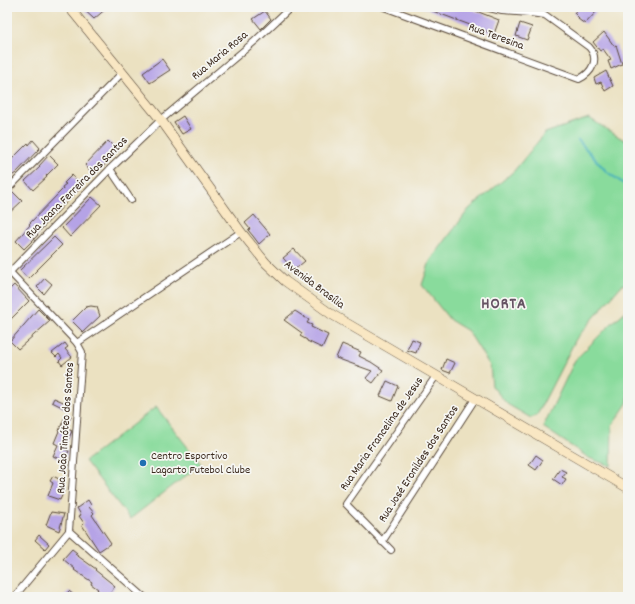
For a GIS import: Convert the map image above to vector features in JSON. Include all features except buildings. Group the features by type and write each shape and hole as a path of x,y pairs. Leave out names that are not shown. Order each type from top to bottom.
{"main road":[{"name":"Avenida Brasília","path":"69,7 161,120 241,232 266,263 285,281 331,314 628,488"}],"street":[{"name":"Rua Maria Rosa","path":"161,120 255,41 291,7"},
{"name":"Rua Teresina","path":"384,7 579,79 586,74 594,62 594,54 584,43 545,15 502,11 484,7"},
{"path":"7,190 122,73"},
{"name":"Rua Joana Ferreira dos Santos","path":"8,272 161,120"},
{"path":"110,169 131,200"},
{"path":"8,272 77,343 241,232"},
{"name":"Rua João Timóteo dos Santos","path":"69,531 82,363 82,352 77,343"},
{"name":"Rua Maria Francelina de Jesus","path":"382,542 346,504 436,376"},
{"name":"Rua José Eronildes dos Santos","path":"382,542 475,399"},
{"path":"14,597 69,531 144,597"},
{"path":"382,542 391,550"}],"green space":[{"path":"589,118 628,142 628,281 620,287 576,339 537,415 531,418 507,404 492,386 490,366 468,331 450,320 422,285 430,261 469,209 514,171 545,133"},
{"path":"628,309 628,402 612,426 611,466 589,458 543,427 575,360"},
{"name":"Centro Esportivo Lagarto Futebol Clube","path":"156,407 201,464 130,519 85,461"}],"waterway":[{"path":"578,140 606,171 628,187"}],"place":[{"name":"Centro Esportivo Lagarto Futebol Clube","path":"143,463"}],"district":[{"name":"HORTA","path":"504,304"}]}
